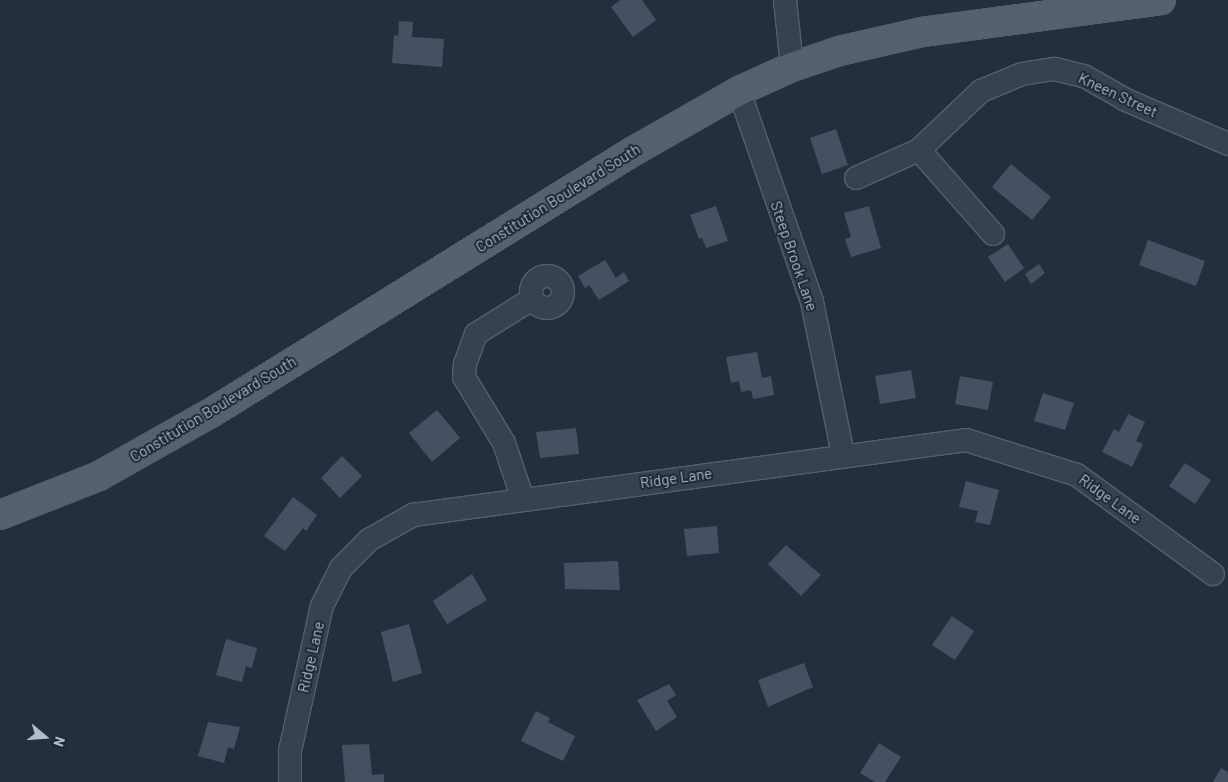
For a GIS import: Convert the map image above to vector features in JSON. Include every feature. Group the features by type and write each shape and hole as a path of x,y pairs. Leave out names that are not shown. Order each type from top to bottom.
{"main road":[{"name":"Constitution Boulevard South","path":"0,515 99,476 194,422 632,152 739,91 792,67 840,51 922,32 1160,0"}],"street":[{"path":"785,0 792,67"},
{"name":"Kneen Street","path":"856,178 919,150 981,91 1022,74 1055,69 1084,76 1126,100 1228,144"},
{"name":"Steep Brook Lane","path":"739,91 812,302 843,455"},
{"path":"919,150 993,234"},
{"path":"522,500 504,443 464,378 465,364 476,334 532,299"},
{"name":"Ridge Lane","path":"290,782 290,751 322,606 341,568 369,540 413,515 843,455 966,440 1077,475 1213,574"}],"building":[{"path":"620,0 642,0 656,20 633,37 611,7"},
{"path":"399,21 413,22 412,37 444,39 442,67 392,63 394,35 398,36"},
{"path":"836,129 848,165 822,174 810,138"},
{"path":"1011,164 1051,197 1032,220 992,187"},
{"path":"716,206 728,241 706,248 702,238 699,239 690,215"},
{"path":"869,206 881,248 851,257 845,239 851,237 844,213"},
{"path":"1148,240 1205,261 1196,286 1139,265"},
{"path":"1008,244 1024,268 1005,282 988,257"},
{"path":"605,260 616,278 624,272 629,281 599,300 589,285 585,288 578,276"},
{"path":"1039,264 1045,273 1031,284 1025,274"},
{"path":"757,352 762,378 771,376 774,395 753,399 751,390 741,392 739,381 731,383 726,357"},
{"path":"911,370 916,398 880,404 875,376"},
{"path":"960,376 993,382 988,410 955,404"},
{"path":"1043,393 1074,403 1065,430 1034,421"},
{"path":"437,410 460,438 432,462 409,433"},
{"path":"1128,414 1145,422 1136,441 1143,444 1132,467 1102,452 1114,429 1119,432"},
{"path":"576,428 579,454 540,458 536,432"},
{"path":"342,456 362,476 340,498 321,478"},
{"path":"1185,463 1211,480 1195,504 1169,486"},
{"path":"966,481 999,490 990,525 975,522 978,511 959,507"},
{"path":"293,497 317,515 306,531 303,528 285,551 264,536"},
{"path":"717,526 719,553 687,556 684,529"},
{"path":"786,545 821,575 801,596 768,564"},
{"path":"618,561 620,590 565,589 564,563"},
{"path":"472,574 487,600 447,624 433,601"},
{"path":"952,616 974,631 955,660 932,645"},
{"path":"409,624 422,673 393,682 381,632"},
{"path":"226,639 257,648 252,668 246,666 242,682 216,675"},
{"path":"804,663 813,687 768,707 758,680"},
{"path":"669,684 676,695 667,701 677,717 656,731 637,700"},
{"path":"536,711 550,718 548,722 575,736 563,761 521,741"},
{"path":"208,722 240,727 234,749 228,747 224,763 198,756"},
{"path":"879,743 901,757 885,782 875,782 860,773"},
{"path":"369,744 372,775 384,774 384,782 345,782 342,745"},
{"path":"1221,768 1228,772 1228,782 1213,782"}]}
